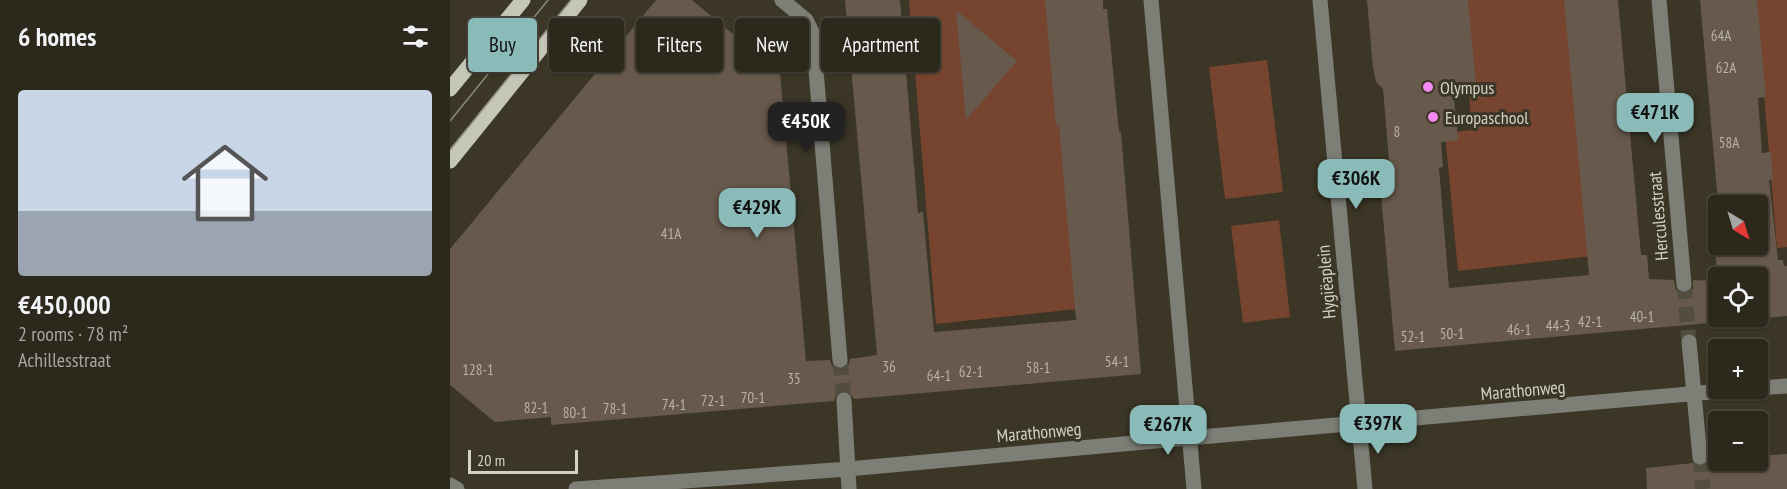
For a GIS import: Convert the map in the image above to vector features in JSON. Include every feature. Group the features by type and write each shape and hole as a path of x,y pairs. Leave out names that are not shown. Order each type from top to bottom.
{"main road":[{"path":"450,89 523,0"},
{"path":"450,161 580,0"}],"street":[{"path":"782,0 806,20 813,34 840,360"},
{"path":"1151,0 1194,489"},
{"name":"Hygiëaplein","path":"1320,0 1365,489"},
{"name":"Herculesstraat","path":"1659,0 1684,284"},
{"path":"1689,342 1700,457"},
{"name":"Marathonweg","path":"1768,387 1787,386"},
{"name":"Marathonweg","path":"576,489 848,469 1708,393"},
{"path":"844,400 849,489"},
{"path":"450,486 458,489"}],"shaded area":[{"path":"909,0 1054,0 1077,309 936,324 915,72 940,72 940,18 910,18"},
{"path":"1461,0 1568,0 1593,256 1458,271 1445,133 1472,130"},
{"path":"1756,0 1787,0 1787,247 1777,248"},
{"path":"1267,60 1283,192 1225,199 1209,67"},
{"path":"1279,220 1290,317 1243,323 1231,226"}],"building":[{"path":"656,0 692,0 714,18 641,18"},
{"path":"845,0 900,0 902,18 847,18"},
{"path":"1045,0 1103,0 1103,9 1107,9 1119,132 1121,132 1141,374 854,399 849,392 843,390 836,395 834,401 551,425 551,417 495,422 450,385 450,249 596,72 624,72 624,39 636,24 636,72 723,72 723,26 735,36 735,72 780,73 806,361 830,360 832,366 840,370 846,368 850,359 877,355 851,72 906,72 918,213 923,212 934,332 1076,320"},
{"path":"1367,0 1468,0 1477,95 1454,97 1458,140 1441,142 1443,167 1439,168 1449,288 1589,275 1564,0 1618,0 1641,255 1647,255 1649,279 1674,280 1676,290 1684,294 1693,289 1693,280 1708,281 1708,323 1395,351 1379,173 1390,172 1383,89 1376,82"},
{"path":"1700,0 1757,0 1766,97 1758,98 1762,153 1771,152 1773,179 1769,180 1778,260 1783,260 1784,266 1787,266 1787,316 1768,318 1768,267 1717,267 1716,255 1768,255 1768,195 1717,195"},
{"path":"956,10 1017,61 966,120"},
{"path":"1787,454 1787,489 1647,489 1646,468 1693,463 1701,467 1708,462 1708,471 1768,471 1768,455"}],"tunnel":[{"path":"1684,284 1689,342"},
{"path":"840,360 844,400"},
{"path":"1700,457 1703,489"}],"tram line":[{"path":"450,121 548,0"},
{"path":"450,150 571,0"}],"place":[{"name":"Olympus","path":"1428,87"},
{"name":"Europaschool","path":"1433,117"}]}
